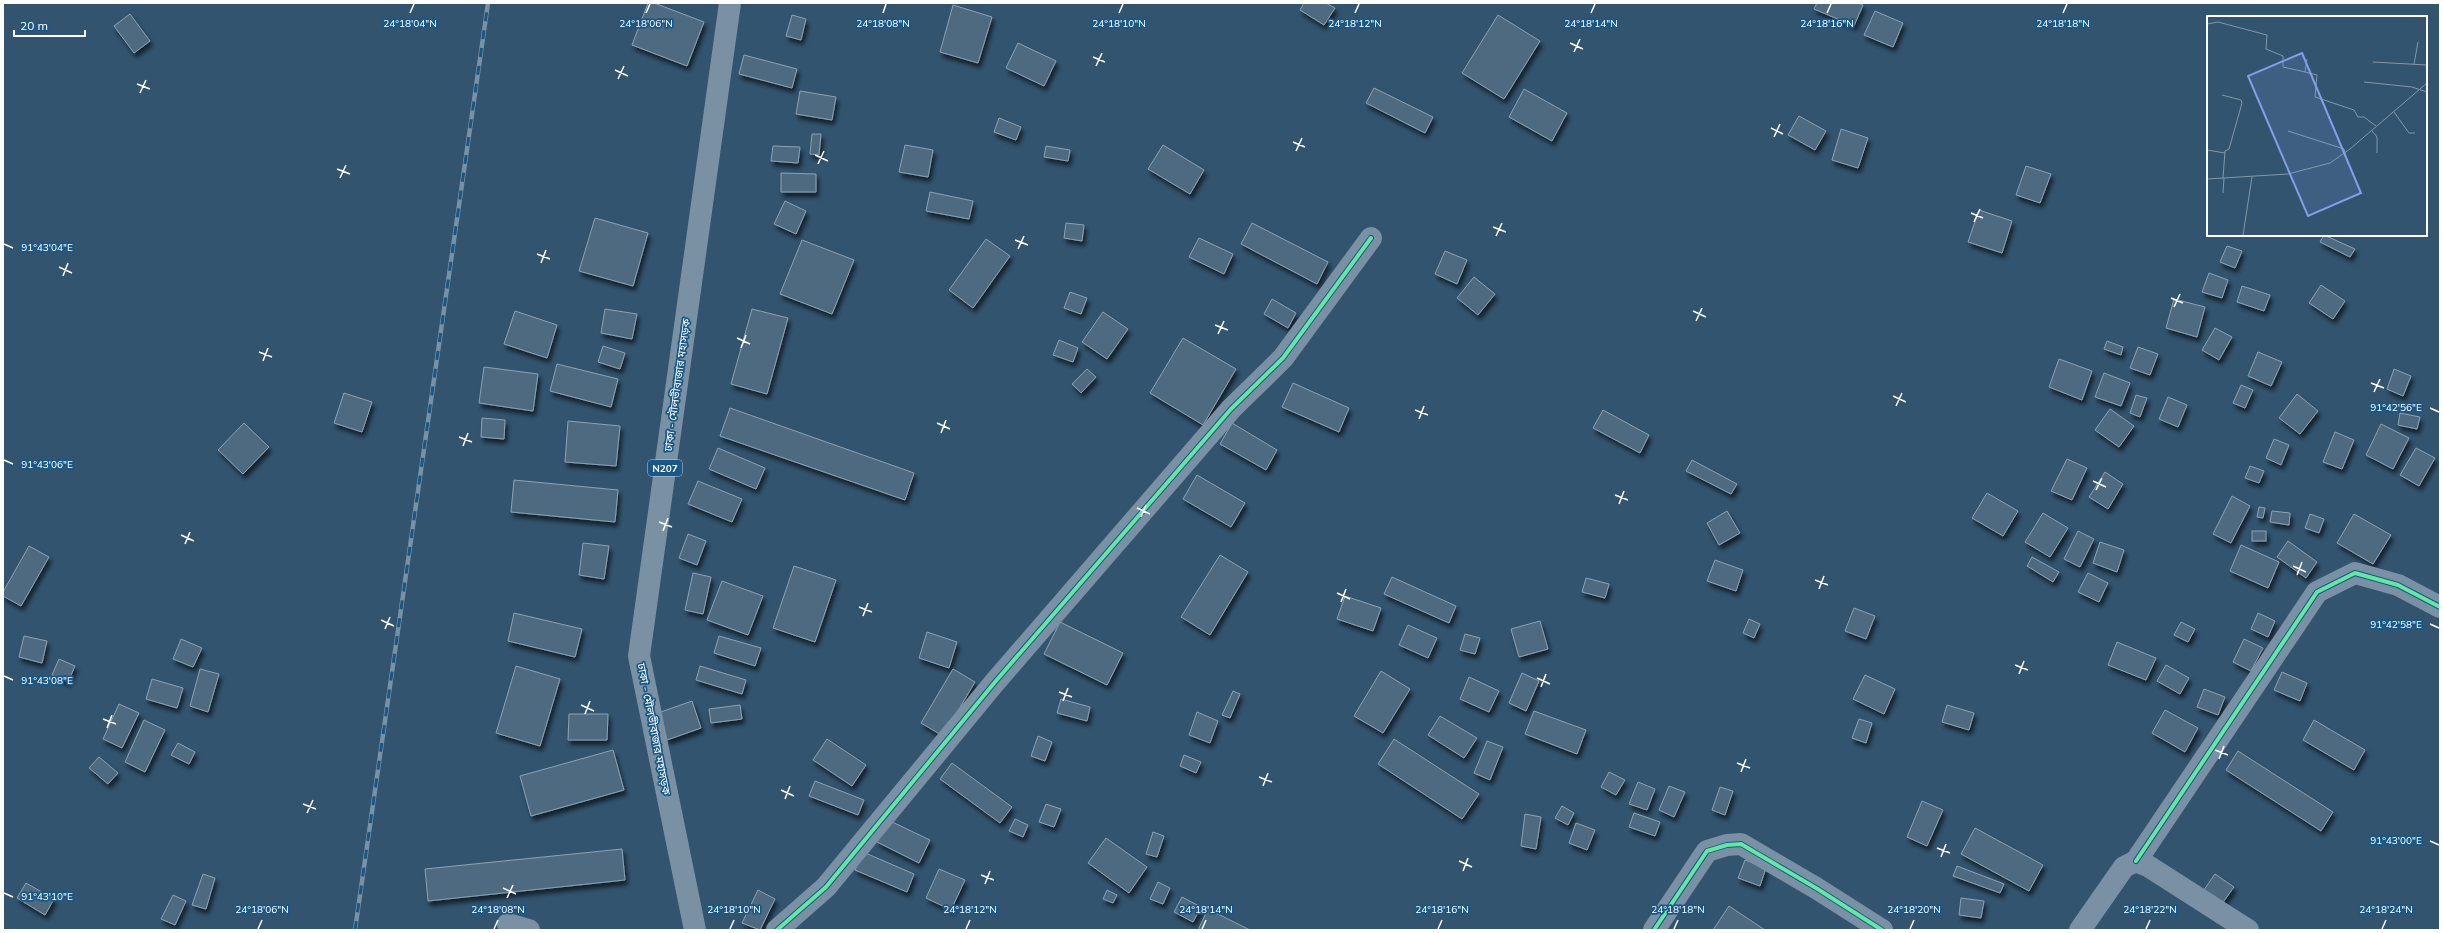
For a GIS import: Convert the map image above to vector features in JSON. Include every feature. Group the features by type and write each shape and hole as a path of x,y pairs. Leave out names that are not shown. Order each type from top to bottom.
{"highway":[{"name":"ঢাকা - মৌলভীবাজার মহাসড়ক","path":"695,930 639,656 730,3"}],"street":[{"path":"777,930 826,887 995,682 1226,415 1283,358 1371,238"},
{"path":"2080,930 2124,867 2136,861 2317,592 2355,572 2398,585 2440,607"},
{"path":"1654,930 1707,850 1727,845 1741,844 1816,888 1882,930"},
{"path":"2136,861 2148,866 2248,930"},
{"path":"508,924 529,930"}],"building":[{"path":"648,3 654,3 704,22 687,66 632,45"},
{"path":"1304,3 1326,3 1335,8 1324,25 1300,10"},
{"path":"1817,3 1858,3 1863,5 1854,26 1814,9"},
{"path":"953,5 992,17 978,63 940,52"},
{"path":"1875,11 1903,23 1893,47 1864,35"},
{"path":"130,14 150,41 134,53 114,26"},
{"path":"792,15 806,19 801,40 786,36"},
{"path":"1498,15 1540,41 1504,99 1462,73"},
{"path":"1018,43 1056,61 1044,86 1006,68"},
{"path":"744,55 797,69 792,88 739,74"},
{"path":"1374,88 1433,117 1425,133 1366,103"},
{"path":"1524,89 1567,113 1552,141 1509,117"},
{"path":"800,91 836,97 832,120 796,114"},
{"path":"1799,116 1826,131 1815,150 1788,135"},
{"path":"999,118 1021,127 1016,140 994,132"},
{"path":"1841,129 1868,138 1858,168 1832,160"},
{"path":"812,134 821,134 819,155 810,154"},
{"path":"905,145 933,150 928,177 899,172"},
{"path":"1163,145 1204,170 1190,194 1148,169"},
{"path":"773,146 800,147 798,163 771,161"},
{"path":"1046,146 1070,150 1068,161 1044,157"},
{"path":"2026,166 2051,174 2040,203 2016,195"},
{"path":"781,173 816,174 816,192 781,192"},
{"path":"930,192 973,201 969,219 926,211"},
{"path":"785,201 806,211 796,234 774,224"},
{"path":"1979,210 2012,221 2002,253 1968,242"},
{"path":"595,218 648,233 633,286 579,271"},
{"path":"1066,223 1084,225 1082,241 1064,238"},
{"path":"1252,223 1328,262 1317,284 1241,244"},
{"path":"2323,236 2326,236 2355,249 2350,257 2320,242"},
{"path":"1199,238 1233,254 1224,274 1189,257"},
{"path":"986,239 1010,256 973,308 949,290"},
{"path":"802,240 854,260 832,314 780,294"},
{"path":"2227,246 2242,251 2235,268 2220,262"},
{"path":"1445,251 1467,260 1457,284 1435,274"},
{"path":"2209,273 2228,280 2222,298 2202,292"},
{"path":"1474,277 1495,294 1478,315 1457,298"},
{"path":"2321,285 2345,301 2333,319 2309,303"},
{"path":"2242,286 2270,295 2264,311 2237,302"},
{"path":"1070,292 1087,298 1081,314 1064,308"},
{"path":"1272,299 1296,313 1288,328 1264,314"},
{"path":"2174,299 2205,307 2197,337 2166,328"},
{"path":"605,309 637,314 632,339 601,333"},
{"path":"752,309 788,318 767,394 731,384"},
{"path":"515,311 557,325 547,358 504,344"},
{"path":"1103,312 1128,329 1107,359 1082,342"},
{"path":"2215,328 2232,337 2219,360 2202,350"},
{"path":"1183,338 1236,369 1203,425 1150,393"},
{"path":"1059,340 1078,348 1073,362 1053,355"},
{"path":"2107,341 2123,347 2121,355 2104,349"},
{"path":"603,346 625,353 620,369 598,362"},
{"path":"2138,347 2158,354 2150,375 2130,368"},
{"path":"2258,352 2282,362 2271,386 2248,376"},
{"path":"2059,359 2092,371 2082,400 2049,387"},
{"path":"557,364 618,379 611,407 550,391"},
{"path":"484,367 538,374 533,411 479,403"},
{"path":"1087,369 1096,377 1081,393 1072,384"},
{"path":"2394,369 2411,376 2403,396 2387,389"},
{"path":"2104,373 2130,383 2121,406 2095,397"},
{"path":"1293,383 1349,408 1339,432 1282,407"},
{"path":"2241,385 2253,390 2245,408 2233,403"},
{"path":"344,393 372,402 362,432 334,423"},
{"path":"2297,394 2318,411 2300,434 2279,418"},
{"path":"2136,395 2147,398 2140,417 2130,413"},
{"path":"2168,397 2187,405 2178,427 2159,419"},
{"path":"730,408 914,473 905,500 720,436"},
{"path":"2110,409 2134,426 2119,447 2095,430"},
{"path":"1603,410 1649,435 1640,453 1593,428"},
{"path":"2400,413 2420,417 2417,429 2398,425"},
{"path":"482,418 505,420 504,439 481,437"},
{"path":"568,421 620,426 616,466 565,462"},
{"path":"244,423 269,447 243,474 218,450"},
{"path":"1232,423 1277,450 1266,470 1220,444"},
{"path":"2381,424 2409,438 2393,469 2366,455"},
{"path":"2335,432 2354,440 2342,469 2323,462"},
{"path":"2274,439 2289,445 2281,465 2266,458"},
{"path":"718,448 765,468 756,489 709,469"},
{"path":"2416,448 2435,458 2419,486 2400,475"},
{"path":"2067,459 2087,468 2072,500 2051,491"},
{"path":"1692,460 1737,484 1731,494 1686,471"},
{"path":"2250,466 2264,471 2259,483 2245,478"},
{"path":"2105,472 2123,484 2108,509 2089,497"},
{"path":"1197,475 1245,503 1231,527 1183,499"},
{"path":"514,480 618,490 615,522 511,512"},
{"path":"698,481 742,499 732,522 688,504"},
{"path":"1987,493 2018,511 2003,536 1972,518"},
{"path":"2232,496 2250,506 2231,543 2213,534"},
{"path":"2259,507 2265,508 2263,518 2257,517"},
{"path":"1727,511 1740,533 1719,545 1707,523"},
{"path":"2272,511 2290,513 2289,525 2270,522"},
{"path":"2043,513 2068,528 2050,557 2025,542"},
{"path":"2310,514 2324,519 2319,533 2305,528"},
{"path":"2354,514 2391,535 2373,564 2337,543"},
{"path":"2078,531 2094,539 2080,567 2064,559"},
{"path":"2252,531 2266,531 2266,541 2252,541"},
{"path":"688,534 706,541 697,565 679,558"},
{"path":"2288,541 2317,562 2306,578 2277,557"},
{"path":"2100,542 2124,550 2117,572 2093,563"},
{"path":"583,543 609,546 604,579 579,575"},
{"path":"2241,545 2279,562 2268,588 2230,571"},
{"path":"29,546 49,557 21,606 3,596 3,592"},
{"path":"1220,555 1248,572 1210,635 1181,617"},
{"path":"2032,557 2059,572 2053,582 2027,566"},
{"path":"1715,560 1743,570 1736,591 1707,581"},
{"path":"794,566 836,580 815,642 773,628"},
{"path":"693,573 711,577 703,614 685,610"},
{"path":"2088,573 2108,583 2099,602 2078,592"},
{"path":"1392,577 1456,606 1449,623 1384,594"},
{"path":"1586,578 1609,584 1605,598 1582,592"},
{"path":"722,581 763,596 748,635 707,620"},
{"path":"1345,596 1381,608 1373,631 1337,619"},
{"path":"1854,608 1875,616 1866,639 1845,631"},
{"path":"514,613 582,629 575,657 508,641"},
{"path":"2258,613 2275,621 2268,637 2251,629"},
{"path":"1749,619 1760,624 1754,638 1743,633"},
{"path":"1540,621 1548,649 1519,657 1511,629"},
{"path":"1060,622 1123,653 1107,685 1044,654"},
{"path":"2181,622 2195,629 2188,642 2174,635"},
{"path":"1408,625 1437,638 1428,658 1399,645"},
{"path":"927,632 957,642 949,668 919,658"},
{"path":"1465,634 1480,638 1475,654 1460,650"},
{"path":"24,636 47,641 42,663 19,657"},
{"path":"719,636 761,648 755,666 714,653"},
{"path":"181,639 202,648 193,667 173,659"},
{"path":"2244,639 2263,648 2251,671 2233,662"},
{"path":"2117,642 2156,658 2146,680 2108,665"},
{"path":"59,659 75,666 68,682 52,675"},
{"path":"2166,665 2189,678 2180,694 2157,681"},
{"path":"516,666 560,679 540,746 496,733"},
{"path":"700,666 746,680 742,694 696,680"},
{"path":"200,669 219,674 208,712 190,706"},
{"path":"953,669 975,682 943,736 921,723"},
{"path":"1381,671 1410,689 1383,733 1354,716"},
{"path":"2282,672 2307,683 2300,701 2274,690"},
{"path":"1522,673 1539,681 1526,711 1509,703"},
{"path":"1865,675 1895,689 1884,714 1853,699"},
{"path":"1469,677 1499,691 1489,712 1460,699"},
{"path":"152,679 183,688 177,708 146,699"},
{"path":"2204,689 2225,697 2218,715 2197,707"},
{"path":"1233,691 1240,694 1230,718 1222,715"},
{"path":"1061,699 1090,707 1087,721 1057,713"},
{"path":"692,701 701,728 667,740 658,713"},
{"path":"119,704 139,713 122,748 103,739"},
{"path":"740,705 742,719 711,723 709,709"},
{"path":"1947,705 1974,713 1969,730 1942,722"},
{"path":"2165,710 2198,728 2185,752 2152,733"},
{"path":"1534,711 1586,730 1577,754 1525,734"},
{"path":"1197,712 1218,721 1210,743 1189,735"},
{"path":"569,714 608,714 607,740 568,740"},
{"path":"1440,716 1477,738 1464,758 1428,735"},
{"path":"1859,719 1872,723 1866,743 1852,738"},
{"path":"144,720 165,730 145,772 125,762"},
{"path":"2314,720 2365,750 2354,770 2303,740"},
{"path":"1038,736 1052,742 1045,761 1031,756"},
{"path":"827,739 866,765 852,786 813,760"},
{"path":"1394,739 1479,794 1462,819 1378,764"},
{"path":"1487,741 1503,747 1490,780 1474,773"},
{"path":"178,743 195,752 189,764 171,755"},
{"path":"613,750 624,790 531,816 520,776"},
{"path":"2238,751 2333,812 2321,831 2226,770"},
{"path":"1184,755 1201,762 1196,773 1180,766"},
{"path":"99,757 118,773 108,784 89,768"},
{"path":"952,763 1012,807 1000,823 940,779"},
{"path":"1609,772 1625,780 1616,795 1601,787"},
{"path":"815,781 864,800 858,815 809,796"},
{"path":"1638,782 1655,789 1647,810 1629,804"},
{"path":"1669,786 1685,792 1674,817 1659,810"},
{"path":"1720,787 1733,791 1725,815 1712,810"},
{"path":"1922,801 1943,810 1927,846 1907,837"},
{"path":"1046,804 1061,809 1054,827 1039,822"},
{"path":"1562,806 1574,813 1568,825 1555,818"},
{"path":"1634,813 1660,822 1655,836 1629,827"},
{"path":"1525,814 1541,817 1536,849 1521,846"},
{"path":"1015,819 1028,825 1023,837 1009,831"},
{"path":"888,820 930,840 919,863 877,842"},
{"path":"1576,823 1595,830 1587,850 1569,843"},
{"path":"1975,828 2043,865 2029,891 1961,854"},
{"path":"1153,832 1164,836 1157,857 1146,854"},
{"path":"1106,838 1147,867 1129,893 1088,863"},
{"path":"622,849 625,880 428,901 425,869"},
{"path":"863,852 914,874 907,892 855,870"},
{"path":"1745,860 1766,868 1760,886 1738,878"},
{"path":"1957,866 2004,884 2000,893 1953,876"},
{"path":"939,869 965,880 951,910 926,898"},
{"path":"203,874 215,878 206,909 192,905"},
{"path":"2215,874 2234,887 2219,908 2201,894"},
{"path":"1158,882 1170,888 1163,904 1150,899"},
{"path":"26,883 54,899 45,915 17,898"},
{"path":"758,890 775,899 760,930 742,923"},
{"path":"1107,890 1117,895 1113,903 1103,899"},
{"path":"173,895 186,901 175,925 161,919"},
{"path":"1182,897 1201,907 1193,922 1174,912"},
{"path":"1961,898 1984,901 1981,918 1959,915"},
{"path":"1729,906 1765,930 1713,930"},
{"path":"1208,909 1250,930 1198,930"}],"railway":[{"path":"355,930 488,3"}],"cycle path":[{"path":"777,930 826,887 995,682 1231,409 1283,358 1371,238"},
{"path":"2136,861 2317,592 2355,573 2398,585 2440,607"},
{"path":"1654,930 1707,851 1727,845 1741,844 1816,888 1882,930"}]}
